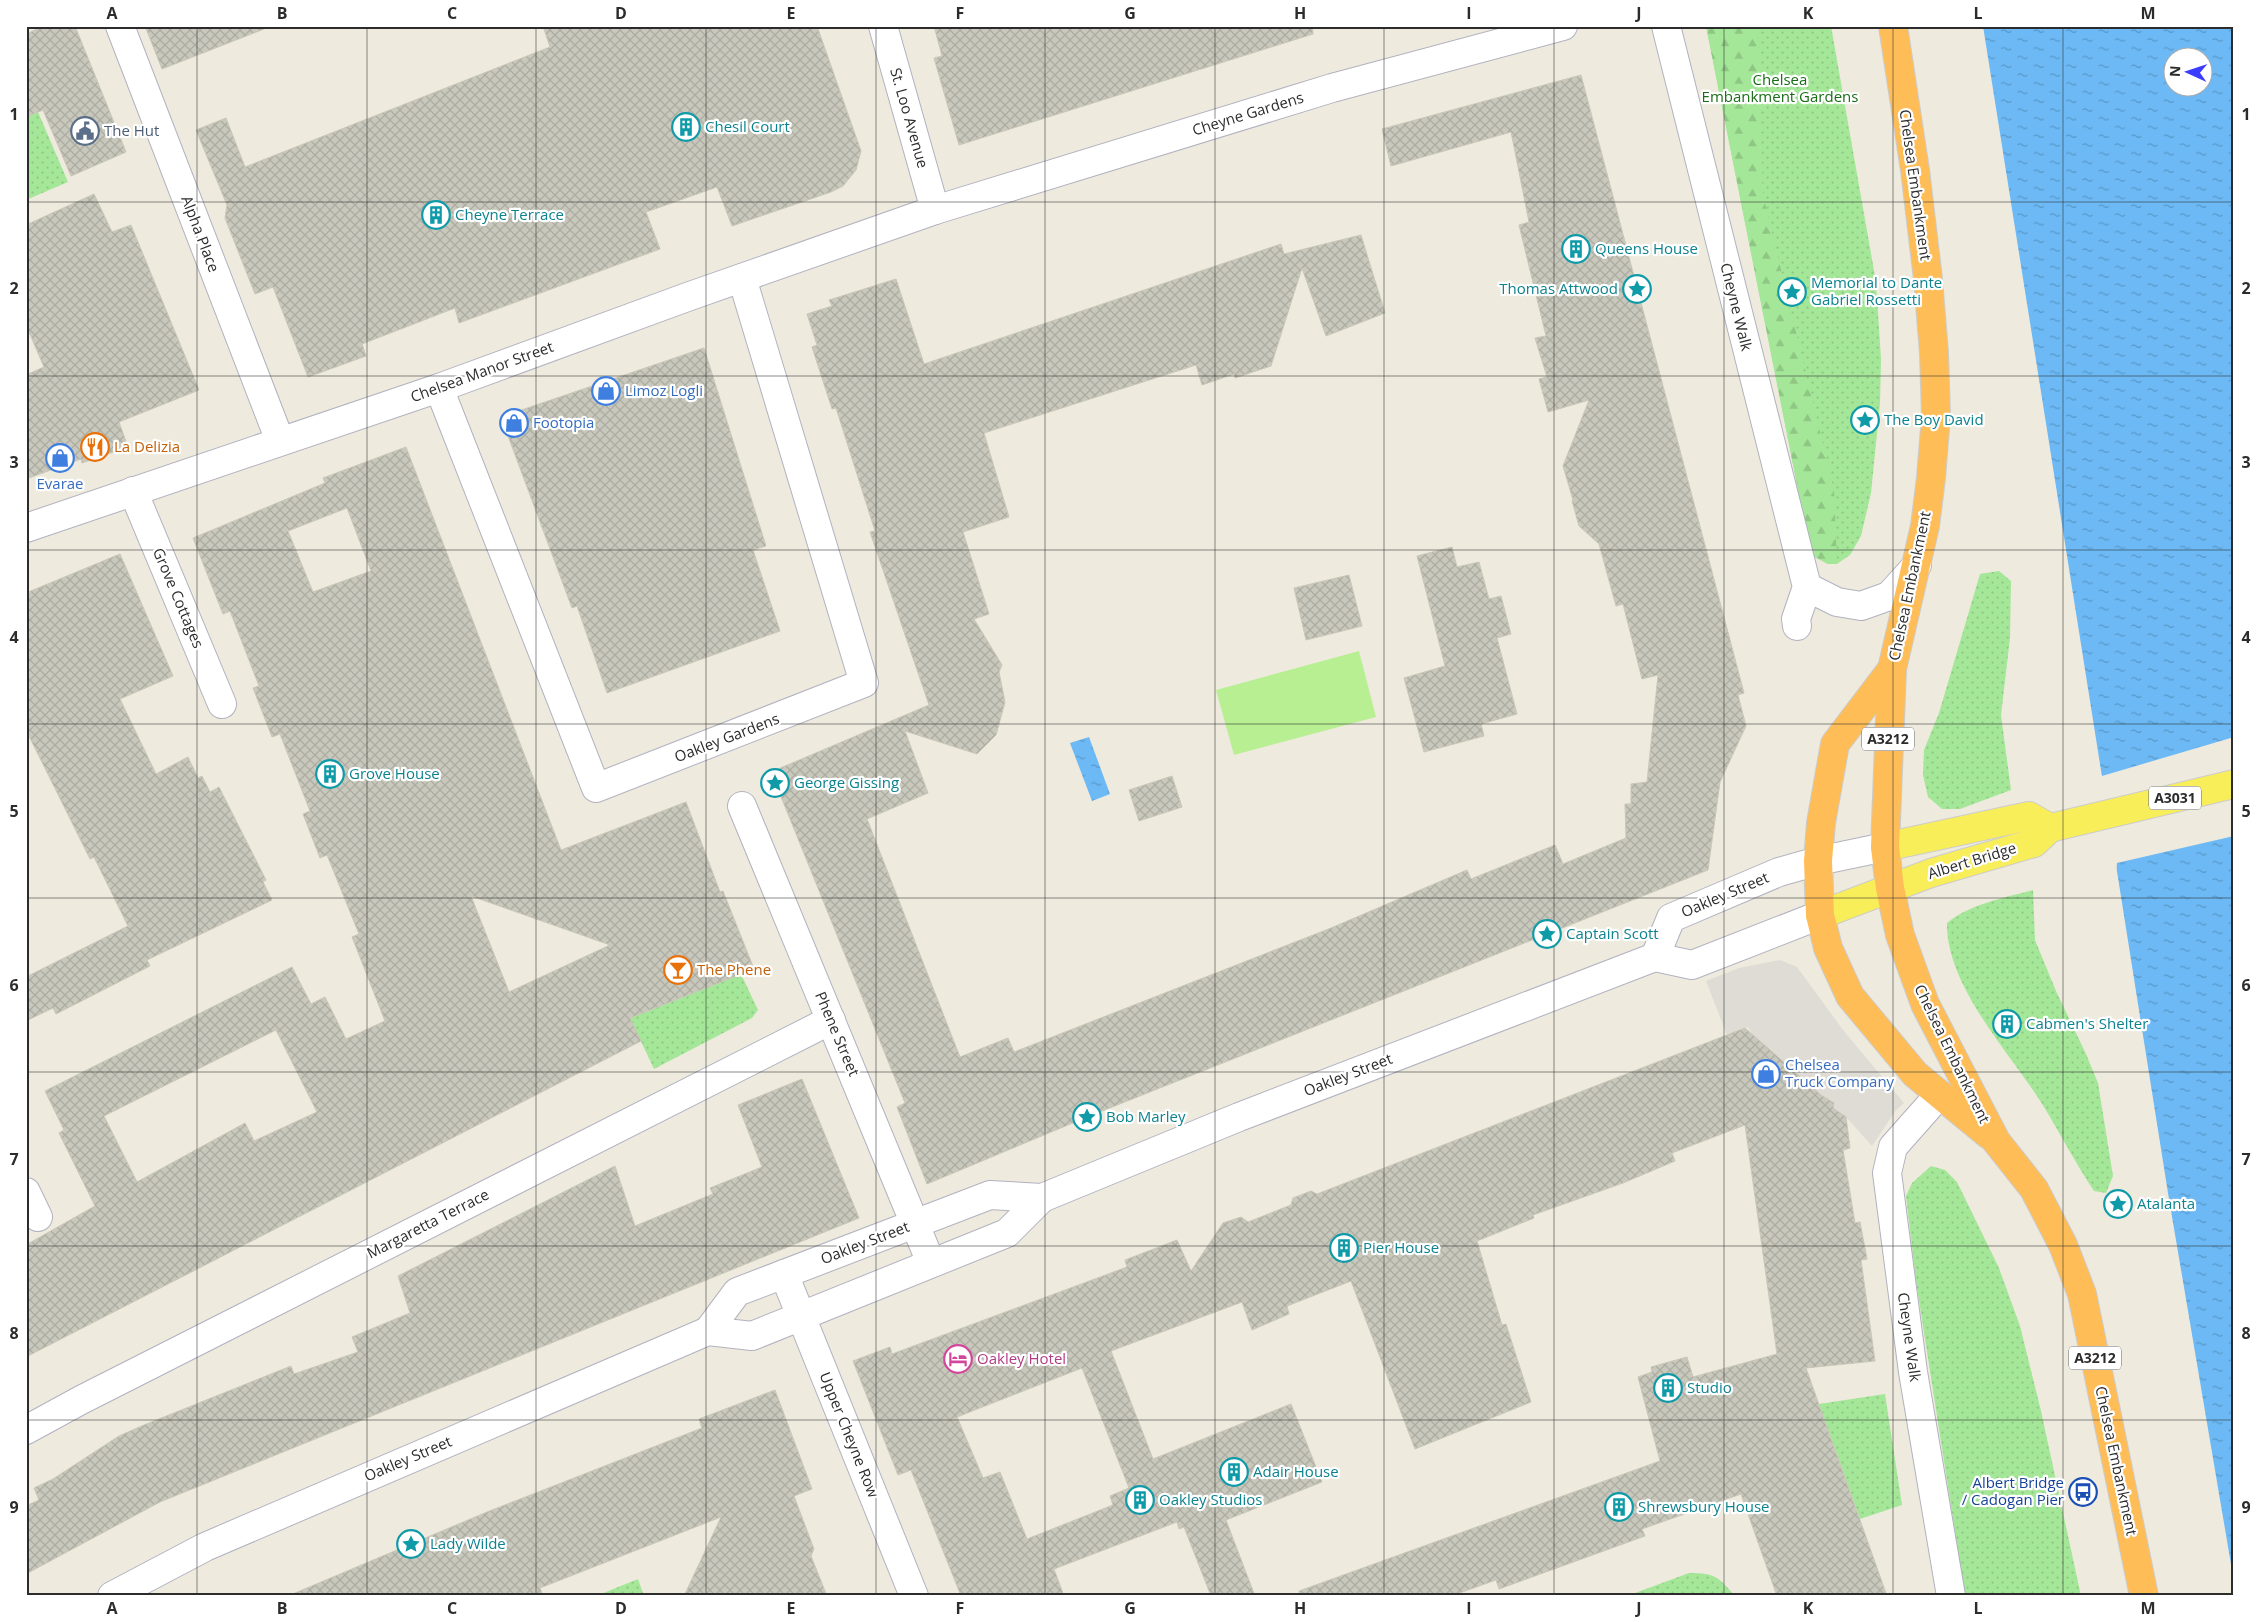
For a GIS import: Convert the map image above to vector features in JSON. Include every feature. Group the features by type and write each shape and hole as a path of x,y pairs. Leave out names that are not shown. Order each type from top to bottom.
{"highway":[{"name":"Chelsea Embankment","path":"1893,26 1916,180 1934,353 1936,416 1932,469 1917,565 1892,669 1885,847 1890,888 1900,935 1925,1004 1996,1141 2034,1189 2062,1245 2082,1294 2144,1596"},
{"name":"Chelsea Embankment","path":"1892,669 1835,744 1826,788 1818,861 1820,915 1828,948 1850,996 1897,1054 1939,1095 1996,1141"}],"main road":[{"name":"Albert Bridge","path":"1890,888 1962,862 2034,843 2050,828 2234,784"},
{"name":"Albert Bridge","path":"1885,847 2029,816 2050,828"},
{"name":"A3031","path":"1820,915 1890,888"}],"street":[{"name":"Alpha Place","path":"120,26 280,442"},
{"name":"St. Loo Avenue","path":"883,26 935,210"},
{"name":"Cheyne Gardens","path":"935,210 1332,88 1563,26"},
{"name":"Cheyne Walk","path":"1666,26 1807,587"},
{"name":"Chelsea Manor Street","path":"26,528 439,388 935,210"},
{"name":"Oakley Gardens","path":"439,388 596,788 864,683 742,278"},
{"name":"Grove Cottages","path":"133,491 222,704"},
{"path":"1797,626 1796,619 1807,587 1837,602 1861,606 1889,596 1917,565"},
{"name":"Phene Street","path":"742,806 931,1263"},
{"name":"Oakley Street","path":"112,1596 205,1547 708,1331 752,1336 1007,1233 1042,1198 1239,1117 1655,957 1672,918 1753,882 1818,861 1885,847"},
{"path":"1655,957 1692,964 1820,915"},
{"name":"Margaretta Terrace","path":"26,1430 81,1400 831,1020"},
{"name":"Cheyne Walk","path":"1939,1095 1893,1147 1887,1173 1913,1372 1951,1596"},
{"path":"26,1192 38,1217"},
{"name":"Oakley Street","path":"708,1331 737,1292 990,1195 1042,1198"},
{"name":"Upper Cheyne Row","path":"784,1274 914,1596"}],"green space":[{"name":"Chelsea Embankment Gardens","path":"1706,26 1831,26 1876,282 1881,359 1880,403 1871,493 1861,536 1850,555 1837,564 1828,564 1811,555"},
{"path":"1706,26 1758,26 1763,195 1834,490 1837,564 1828,564 1811,555"},
{"path":"38,112 68,182 26,200 26,117"},
{"path":"1999,571 2011,581 2010,638 2001,715 2011,790 1960,809 1942,809 1928,797 1923,775 1924,750 1939,713 1980,574"},
{"path":"1359,651 1376,717 1234,755 1216,690"},
{"path":"2033,890 2035,940 2098,1083 2113,1176 2106,1193 2094,1191 2039,1099 1981,1016 1967,993 1956,969 1949,946 1947,923 1956,916 1988,902"},
{"path":"741,974 758,1010 752,1018 654,1069 630,1018"},
{"path":"1931,1166 1945,1170 1957,1182 1999,1268 2020,1326 2041,1411 2081,1596 1965,1596 1916,1281 1906,1196 1912,1183"},
{"path":"1885,1394 1902,1505 1860,1519 1819,1404"},
{"path":"1689,1573 1716,1577 1735,1596 1627,1596"},
{"path":"638,1579 644,1596 596,1596"}],"shaded area":[{"path":"1780,960 1797,967 1843,1030 1904,1103 1896,1110 1872,1146 1846,1117 1833,1108 1834,1103 1768,1061 1748,1027 1727,1035 1706,981 1739,968"}],"water":[{"path":"1983,26 2234,26 2234,1582 2168,1193"},
{"path":"1089,737 1110,794 1092,801 1070,743"}],"pier":[{"path":"2234,737 2234,836 2117,863 2116,873 2097,767 2102,776"}],"building":[{"path":"44,26 75,26 126,152 71,176 43,110 26,117 26,34"},
{"path":"145,26 264,26 264,29 162,69"},
{"name":"Cheyne Terrace","path":"543,26 817,26 861,151 856,170 843,186 831,192 732,226 717,187 646,212 660,249 459,323 455,308 362,344 366,356 308,377 273,287 255,294 225,218 227,205 196,130 226,118 245,167 550,47"},
{"path":"934,26 1312,26 1313,34 959,145 934,58 942,56"},
{"path":"1581,75 1744,693 1738,695 1746,726 1720,782 1708,870 1087,1117 927,1184 897,1107 905,1103 771,772 929,705 870,532 875,531 836,408 832,409 812,347 817,345 807,314 832,306 829,300 896,279 924,364 1281,244 1284,254 1361,235 1385,313 1326,336 1302,268 1271,366 1235,378 1234,374 1202,385 1196,365 984,433 1009,517 963,532 989,614 974,619 1002,665 999,672 1005,702 996,735 977,754 905,731 928,793 867,819 960,1057 1008,1038 1014,1052 1331,928 1467,870 1471,879 1555,845 1563,864 1626,838 1625,804 1631,804 1631,784 1647,782 1658,675 1642,679 1623,604 1616,606 1599,544 1579,526 1572,501 1563,466 1589,400 1548,412 1539,379 1547,377 1535,338 1546,336 1519,225 1529,222 1511,132 1391,166 1382,129"},
{"path":"94,194 112,232 131,225 199,390 119,422 128,447 82,463 81,459 26,479 26,375 44,367 26,325 26,225"},
{"path":"704,348 766,546 753,550 780,631 607,693 577,606 572,608 501,417"},
{"path":"406,447 561,850 686,802 720,892 723,891 754,969 630,1018 641,1041 26,1357 26,1245 95,1206 59,1133 64,1130 45,1091 292,967 311,1004 325,997 346,1039 385,1021 352,937 359,934 327,855 320,858 303,814 310,811 280,734 272,737 253,688 259,686 230,611 223,614 193,538 325,483 323,478","holes":["347,508 371,571 313,592 288,531","471,896 610,945 509,992","276,1030 317,1112 254,1141 245,1123 137,1182 104,1116"]},
{"path":"1452,547 1457,567 1479,562 1489,599 1501,596 1511,634 1497,638 1517,714 1481,724 1484,736 1424,752 1404,678 1445,666 1417,556"},
{"path":"120,554 173,676 120,699 156,774 188,757 198,778 202,776 210,792 219,787 266,880 263,882 272,900 147,960 150,966 56,1014 53,1008 26,1021 26,977 128,926 94,857 90,859 26,730 26,593"},
{"path":"1349,575 1362,626 1306,640 1294,588"},
{"path":"1172,776 1182,807 1139,821 1129,790"},
{"path":"1745,1028 1821,1095 1834,1103 1833,1108 1846,1117 1850,1148 1843,1150 1855,1223 1860,1222 1867,1259 1861,1260 1875,1361 1806,1368 1887,1596 1777,1596 1741,1494 1642,1529 1645,1536 1499,1589 1496,1580 1451,1596 1300,1596 1299,1591 1660,1461 1638,1377 1652,1372 1651,1367 1687,1357 1693,1377 1777,1354 1745,1125 1672,1153 1675,1161 1623,1183 1533,1215 1534,1218 1477,1241 1502,1325 1506,1324 1531,1402 1415,1449 1351,1281 1287,1306 1289,1314 1252,1330 1242,1302 1111,1351 1153,1459 1291,1404 1322,1482 1226,1520 1255,1596 1211,1596 1184,1527 1179,1529 1177,1522 1054,1569 1064,1596 961,1596 911,1470 898,1475 853,1361 890,1347 892,1354 1127,1267 1125,1260 1177,1240 1191,1271 1223,1223 1241,1217 1248,1222 1291,1205 1293,1198 1311,1191 1317,1194","holes":["1082,1368 1129,1488 1110,1496 1113,1505 1027,1539 1000,1472 983,1478 957,1417"]},
{"path":"802,1079 859,1218 160,1502 26,1574 26,1506 39,1500 34,1488 53,1479 119,1436 144,1425 291,1366 294,1374 358,1352 352,1337 410,1313 398,1276 615,1166 635,1226 713,1194 710,1188 762,1167 738,1105"},
{"path":"775,1390 812,1489 794,1496 814,1549 811,1556 827,1596 684,1596 721,1517 540,1588 543,1596 288,1596 487,1512 702,1428 699,1419"}],"place":[{"name":"Chesil Court","path":"686,127"},
{"name":"The Hut","path":"85,131"},
{"name":"Cheyne Terrace","path":"436,215"},
{"name":"Queens House","path":"1576,249"},
{"name":"Thomas Attwood","path":"1637,289"},
{"name":"Memorial to Dante Gabriel Rossetti","path":"1792,292"},
{"name":"Limoz Logli","path":"606,391"},
{"name":"The Boy David","path":"1865,420"},
{"name":"Footopia","path":"514,423"},
{"name":"La Delizia","path":"95,447"},
{"name":"Evarae","path":"60,458"},
{"name":"Grove House","path":"330,774"},
{"name":"George Gissing","path":"775,783"},
{"name":"Captain Scott","path":"1547,934"},
{"name":"The Phene","path":"678,970"},
{"name":"Cabmen's Shelter","path":"2007,1024"},
{"name":"Chelsea Truck Company","path":"1766,1074"},
{"name":"Bob Marley","path":"1087,1117"},
{"name":"Atalanta","path":"2118,1204"},
{"name":"Pier House","path":"1344,1248"},
{"name":"Oakley Hotel","path":"958,1359"},
{"name":"Studio","path":"1668,1388"},
{"name":"Adair House","path":"1234,1472"},
{"name":"Albert Bridge / Cadogan Pier","path":"2083,1492"},
{"name":"Oakley Studios","path":"1140,1500"},
{"name":"Shrewsbury House","path":"1619,1507"},
{"name":"Lady Wilde","path":"411,1544"}]}
